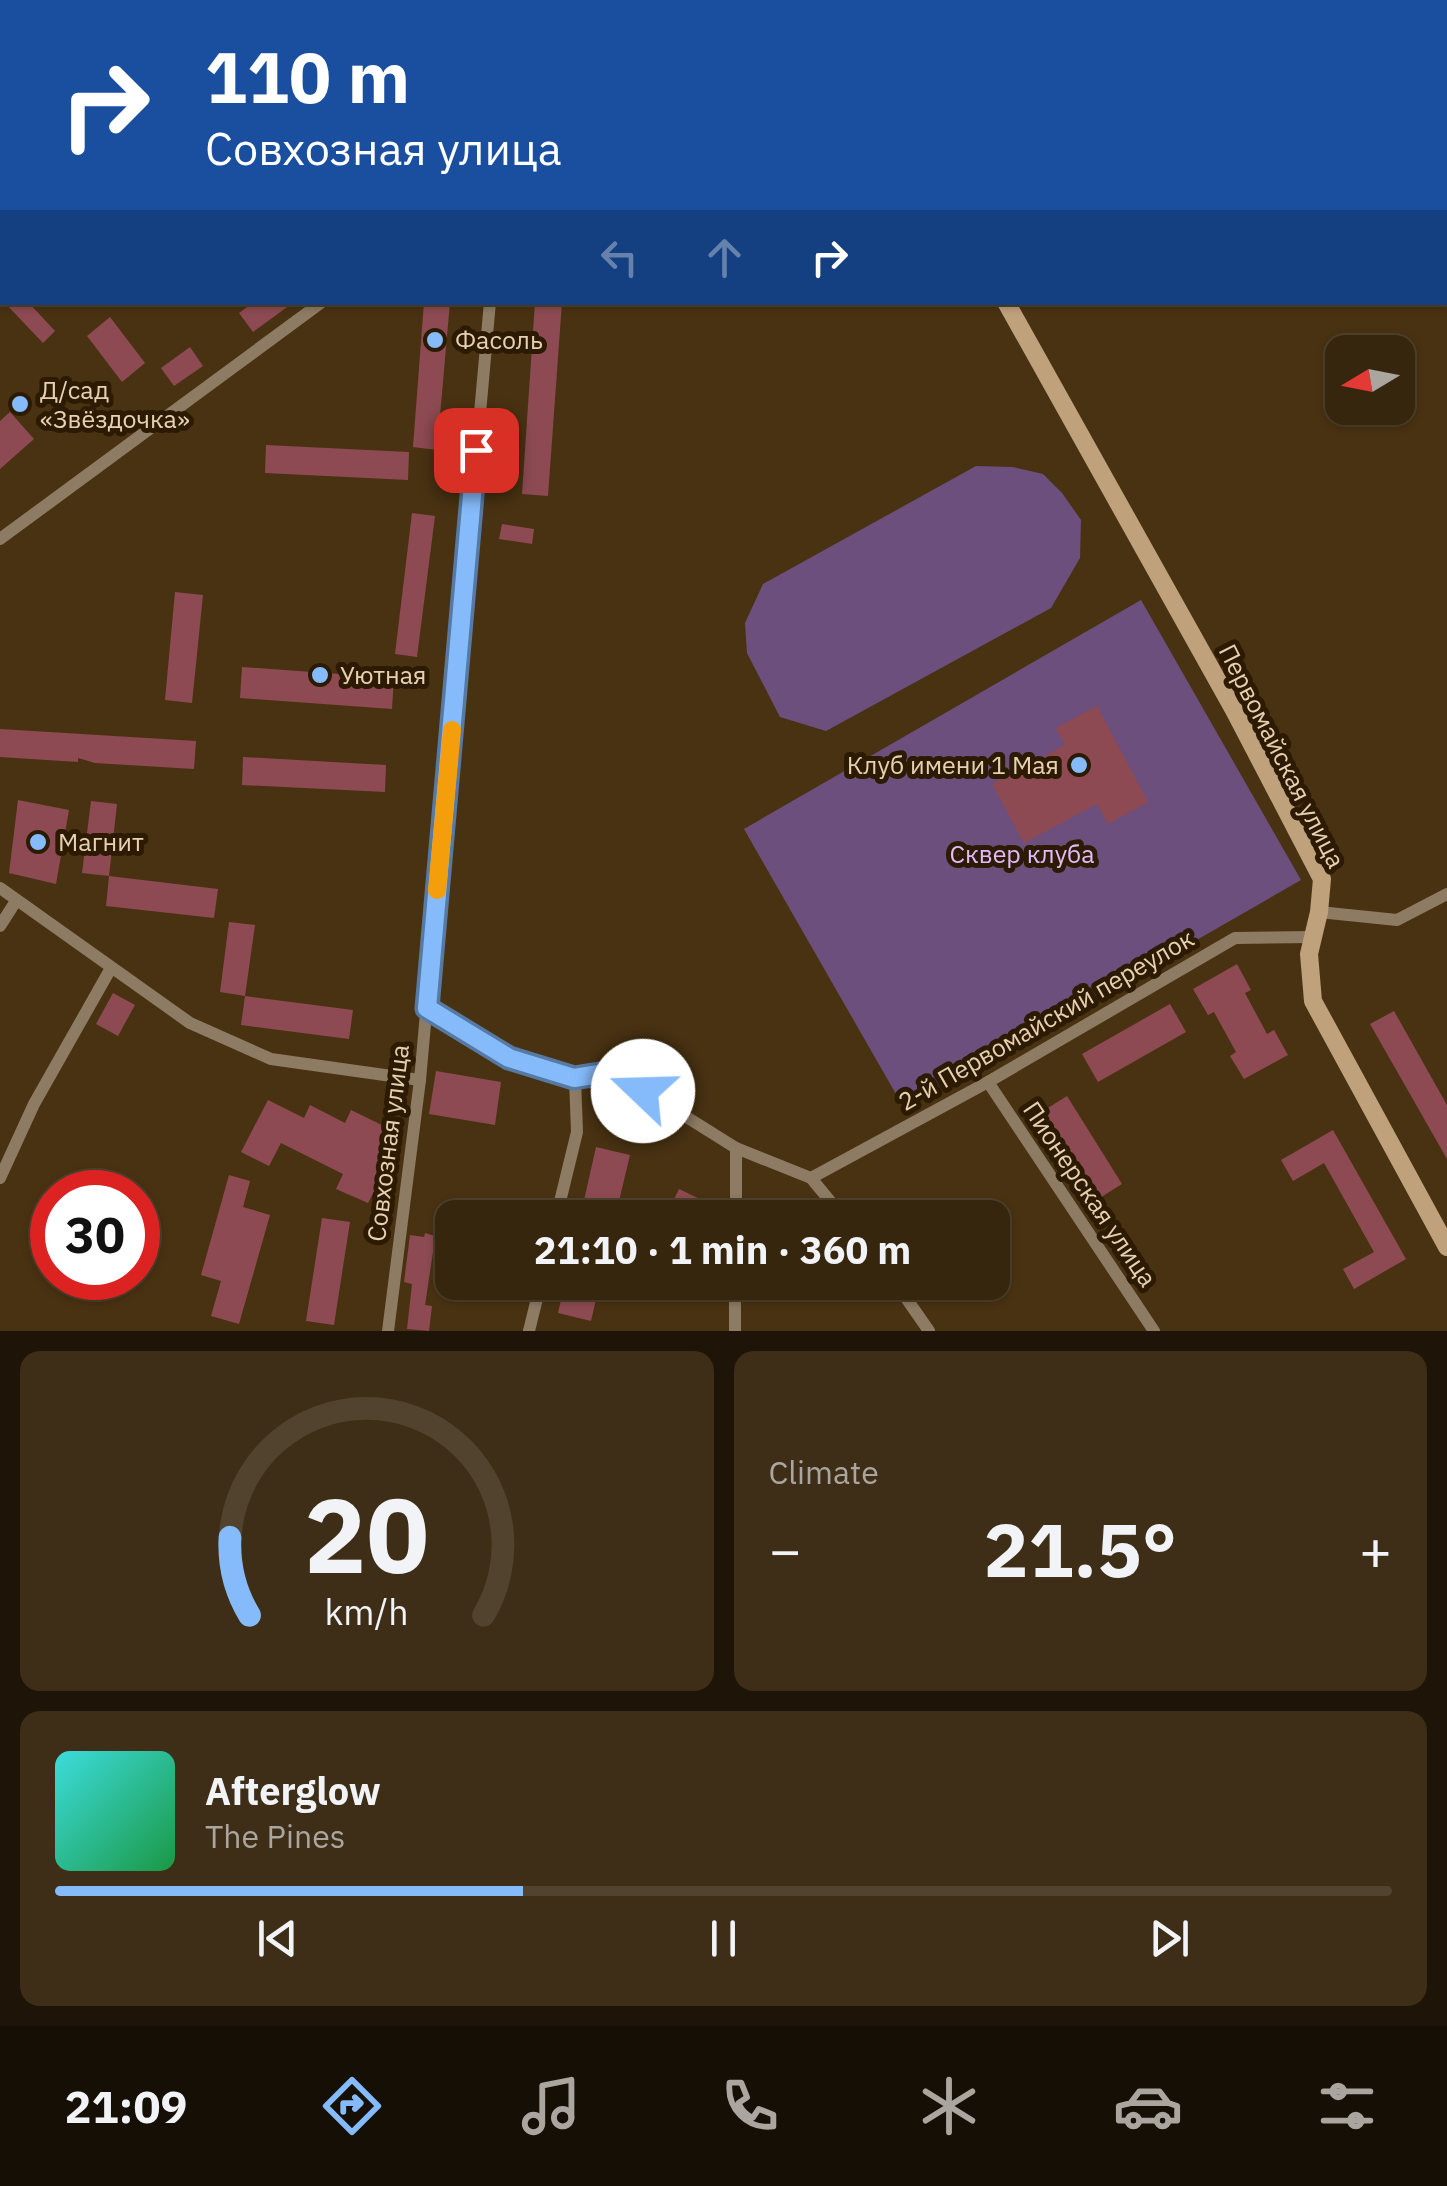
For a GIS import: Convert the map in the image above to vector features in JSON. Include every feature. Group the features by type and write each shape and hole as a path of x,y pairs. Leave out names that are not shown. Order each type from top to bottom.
{"street":[{"path":"0,539 318,305"},
{"name":"Совхозная улица","path":"388,1331 420,1080 490,305"},
{"name":"Первомайская улица","path":"1008,305 1234,710 1322,879 1309,954 1313,1002 1447,1248"},
{"path":"0,888 190,1023 271,1059 420,1080"},
{"path":"1319,912 1397,920 1447,894"},
{"path":"0,926 16,901"},
{"name":"2-й Первомайский переулок","path":"811,1178 988,1082 1236,938 1313,938"},
{"path":"0,1178 34,1104 112,968"},
{"path":"427,1008 509,1058 574,1078 612,1072 736,1148 811,1178 829,1200"},
{"path":"560,1200 577,1132 574,1078"},
{"name":"Пионерская улица","path":"988,1082 1154,1331"},
{"path":"736,1148 736,1200"},
{"path":"530,1331 537,1300"},
{"path":"736,1300 736,1331"},
{"path":"907,1300 928,1331"}],"green space":[{"path":"976,466 1013,467 1043,474 1081,520 1080,558 1051,608 826,731 780,717 747,653 745,623 763,584"},
{"name":"Сквер клуба","path":"1141,600 1301,880 904,1108 744,829"}],"building":[{"path":"7,305 31,305 55,331 43,343"},
{"path":"250,305 290,305 253,332 239,313"},
{"path":"424,305 450,305 437,450 413,447"},
{"path":"535,305 562,305 548,496 522,494"},
{"path":"110,317 145,363 122,382 87,336"},
{"path":"190,347 203,366 174,386 161,368"},
{"path":"10,412 34,439 0,469 0,421"},
{"path":"266,445 409,452 408,480 265,473"},
{"path":"412,513 435,516 417,657 395,654"},
{"path":"502,524 534,529 532,544 499,539"},
{"path":"175,592 203,595 192,703 165,700"},
{"path":"242,667 394,678 392,709 240,698"},
{"name":"Клуб имени 1 Мая","path":"1097,706 1148,802 1108,824 1097,804 1024,843 992,784 1065,745 1056,728"},
{"path":"0,729 196,741 194,769 95,763 78,758 78,762 0,757"},
{"path":"243,757 386,765 385,792 242,785"},
{"name":"Магнит","path":"18,800 69,810 56,884 9,873"},
{"path":"91,801 117,804 109,876 82,873"},
{"path":"109,876 218,889 214,918 106,906"},
{"path":"229,922 255,925 245,996 220,992"},
{"path":"1237,964 1251,990 1245,993 1267,1034 1274,1030 1288,1055 1244,1079 1230,1056 1236,1052 1214,1012 1208,1015 1193,989"},
{"path":"113,993 135,1005 118,1036 96,1024"},
{"path":"245,996 353,1010 349,1039 241,1025"},
{"path":"1170,1004 1186,1032 1098,1082 1082,1054"},
{"path":"1394,1011 1447,1105 1447,1159 1370,1024"},
{"path":"436,1071 501,1082 495,1125 429,1114"},
{"path":"1067,1096 1122,1184 1098,1199 1043,1111"},
{"path":"268,1100 304,1118 310,1105 345,1123 351,1110 388,1128 380,1147 386,1151 376,1173 382,1177 368,1203 336,1189 343,1174 281,1143 269,1166 241,1152"},
{"path":"1333,1130 1406,1259 1354,1289 1343,1269 1374,1252 1324,1163 1293,1181 1281,1160"},
{"path":"596,1147 630,1155 619,1200 584,1200"},
{"path":"229,1175 250,1181 243,1207 270,1215 239,1324 211,1316 221,1281 201,1275"},
{"path":"679,1189 702,1200 674,1200"},
{"path":"322,1218 350,1222 334,1325 306,1321"},
{"path":"425,1233 435,1236 425,1305 432,1306 429,1331 407,1329 412,1284 404,1282 410,1235 424,1237"},
{"path":"561,1300 596,1300 591,1321 558,1313"}],"slow traffic":[{"path":"437,890 452,730"}],"place":[{"name":"Фасоль","path":"435,340"},
{"name":"Д/сад «Звёздочка»","path":"20,404"},
{"name":"Уютная","path":"320,675"},
{"name":"Клуб имени 1 Мая","path":"1079,765"},
{"name":"Магнит","path":"38,842"}],"route":[{"path":"476,450 427,1008 509,1058 574,1078 612,1072 643,1091"}]}
